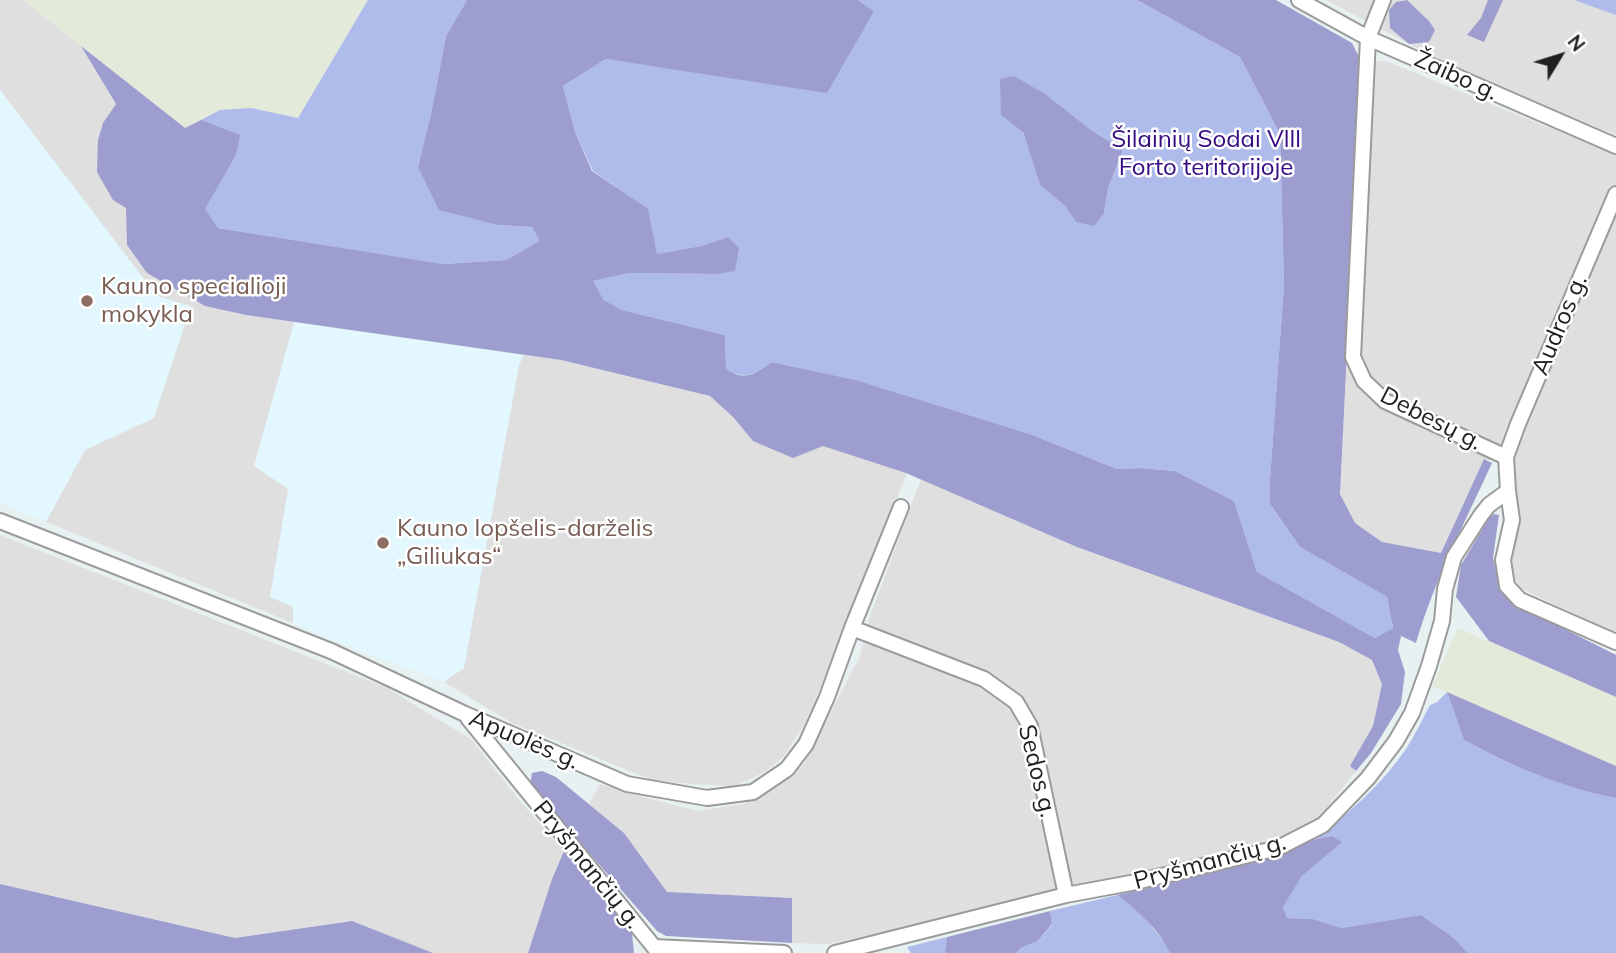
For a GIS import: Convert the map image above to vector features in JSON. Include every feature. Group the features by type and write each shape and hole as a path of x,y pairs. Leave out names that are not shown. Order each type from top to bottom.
{"street":[{"name":"Žaibo g.","path":"1299,0 1368,38 1616,146"},
{"name":"Debesų g.","path":"1383,0 1368,38 1353,357 1364,381 1385,401 1506,457 1513,520 1503,560 1507,586 1520,600 1616,642"},
{"name":"Audros g.","path":"1506,457 1616,194"},
{"name":"Pryšmančių g.","path":"835,953 1066,895 1136,882 1278,848 1322,825 1368,778 1396,741 1412,713 1442,621 1445,589 1454,557 1489,505 1508,491"},
{"name":"Apuolės g.","path":"0,521 331,651 465,714 627,784 707,798 752,792 787,769 806,744 901,506"},
{"name":"Sedos g.","path":"852,628 984,679 1016,702 1030,726 1066,895"},
{"name":"Pryšmančių g.","path":"465,714 652,950 784,953"}],"shaded area":[{"path":"0,0 23,0 81,46 116,104 103,124 113,200 127,208 127,245 147,273 205,306 246,315 561,360 710,396 733,417 753,441 823,445 907,473 805,723 784,756 765,772 735,786 652,780 512,723 444,682 336,642 0,503"},
{"path":"23,0 368,0 298,118 251,108 185,128"},
{"path":"467,0 858,0 874,11 827,93 606,59 563,86 575,132 592,171 648,209 657,254 701,246 728,237 739,248 735,271 717,274 629,273 593,281 604,300 622,310 725,335 726,368 739,375 750,375 772,362 856,380 1030,434 1117,469 1175,471 1234,501 1257,572 1375,638 1393,628 1387,597 1300,547 1270,504 1284,284 1280,134 1240,57 1137,0 1276,0 1352,43 1361,61 1340,494 1355,523 1382,542 1441,553 1484,459 1492,463 1441,574 1416,643 1401,636 1398,650 1405,672 1401,704 1371,753 1356,771 1350,766 1373,726 1382,684 1372,660 1339,642 1077,547 906,473 823,446 793,458 753,441 733,417 710,396 561,360 246,315 205,306 147,273 127,245 126,208 113,200 97,172 98,140 103,123 116,104 81,46 185,128 201,120 240,135 236,155 205,209 218,228 443,264 506,260 540,241 532,227 498,225 439,210 418,167 446,36"},
{"path":"1326,0 1616,0 1616,135 1507,92"},
{"path":"1407,0 1435,30 1429,42 1409,44 1390,28 1389,10 1396,2"},
{"path":"1488,0 1503,0 1484,42 1467,35 1481,18"},
{"path":"1361,61 1386,61 1616,155 1616,634 1520,588 1510,571 1519,522 1515,465 1484,459 1441,553 1382,542 1355,523 1340,494"},
{"path":"1014,76 1048,96 1091,130 1123,150 1108,188 1104,213 1094,226 1076,222 1065,206 1040,185 1023,132 1001,115 1000,79"},
{"name":"Kauno specialioji mokykla","path":"0,90 157,296 191,306 154,418 85,450 46,522 0,503"},
{"name":"Kauno lopšelis-darželis „Giliukas“","path":"294,322 524,355 519,365 464,668 444,682 293,623 293,607 270,597 288,489 254,466"},
{"path":"921,479 1077,547 1339,642 1372,660 1382,684 1373,726 1351,766 1356,771 1320,816 1284,838 827,944 792,943 791,898 667,892 624,833 589,804 600,784 697,811 744,804 784,780 804,764 860,656 870,616"},
{"path":"1494,514 1499,515 1493,558 1500,587 1517,605 1616,655 1616,697 1489,641 1456,597 1461,565"},
{"path":"0,535 385,687 471,739 564,851 528,953 433,953 352,921 235,938 0,884"},
{"path":"1458,628 1616,697 1616,766 1432,686"},
{"path":"1447,692 1616,766 1616,798 1538,775 1464,740"},
{"path":"542,771 556,777 624,833 667,892 792,898 792,943 666,936 657,931 530,785 532,773"},
{"path":"1332,836 1342,842 1302,876 1283,907 1287,918 1313,919 1341,928 1421,915 1454,938 1468,953 1170,953 1147,921 1117,895 1256,862 1316,839"},
{"path":"564,851 632,933 634,953 528,953"},
{"path":"0,884 235,938 352,921 433,953 0,953"},
{"path":"1050,911 1052,924 1038,941 1016,953 945,951 947,937"}],"green space":[{"path":"368,0 467,0 446,36 418,167 498,225 532,227 541,241 506,260 442,264 218,228 204,209 236,155 201,120 220,110 251,108 298,118"},
{"name":"Šilainių Sodai Vlll Forto teritorijoje","path":"858,0 1137,0 1240,57 1280,134 1284,284 1270,504 1300,547 1387,597 1393,628 1375,638 1257,572 1234,501 1175,471 1117,469 1030,434 856,380 772,362 750,374 739,375 726,368 725,335 622,310 604,300 593,281 629,273 717,274 728,237 701,246 657,254 647,209 593,171 575,132 563,86 606,59 661,67 874,11","holes":["1048,96 1091,130 1123,150 1108,188 1104,213 1076,222 1065,206 1040,185 1023,132"]},
{"path":"1574,0 1616,0 1616,15"},
{"path":"1447,692 1464,740 1538,775 1616,798 1616,953 1468,953 1454,938 1421,915 1341,928 1313,919 1287,918 1283,907 1302,876 1341,842 1332,836 1316,839 1376,786 1406,749 1430,705"},
{"path":"1117,895 1141,913 1170,953 1016,953 1038,941 1052,925 1050,911"},
{"path":"947,937 946,953 911,953 907,947"}],"place":[{"name":"Kauno specialioji mokykla","path":"87,301"},
{"name":"Kauno lopšelis-darželis „Giliukas“","path":"383,543"}]}
